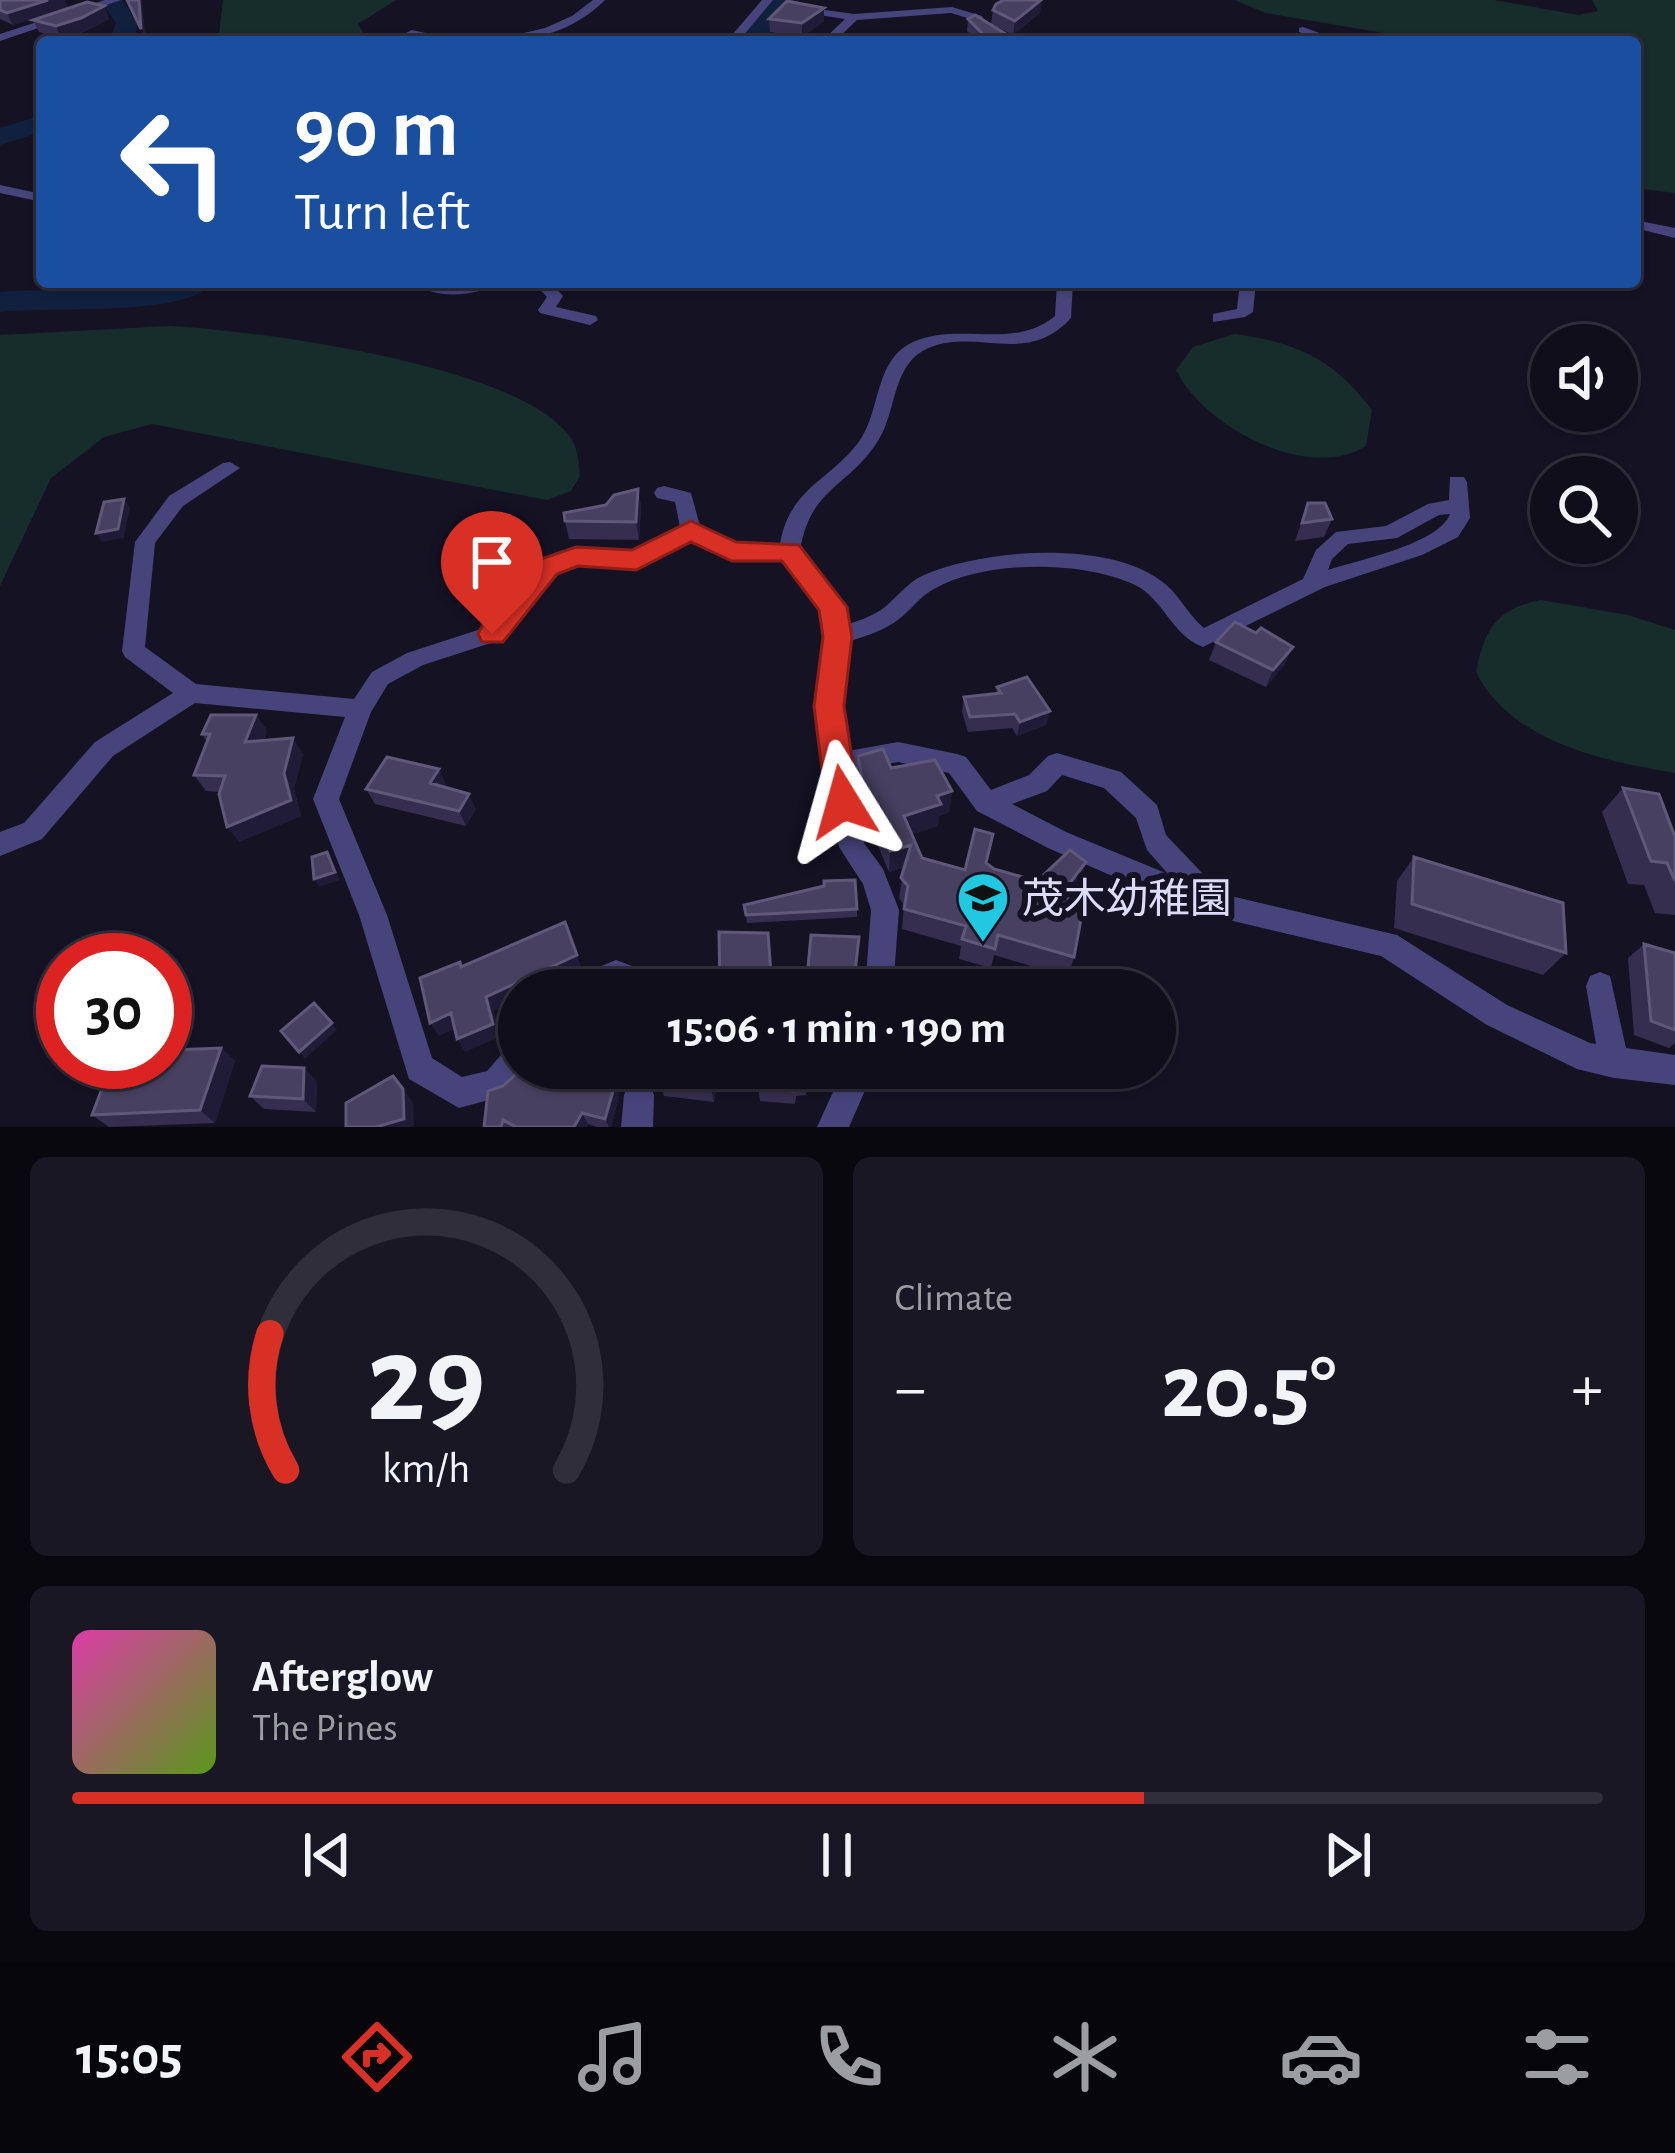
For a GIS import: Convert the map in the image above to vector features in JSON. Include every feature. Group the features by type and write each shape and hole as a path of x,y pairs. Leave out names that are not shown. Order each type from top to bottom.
{"street":[{"path":"0,24 6,36 116,0"},
{"path":"530,36 580,17 600,0"},
{"path":"737,36 768,0"},
{"path":"790,8 854,17 952,10 978,17 998,7"},
{"path":"833,36 854,17"},
{"path":"978,17 984,28 999,36"},
{"path":"1303,30 1318,36"},
{"path":"412,33 426,36"},
{"path":"0,189 36,198"},
{"path":"1641,225 1675,233"},
{"path":"432,288 442,292 463,288"},
{"path":"547,288 555,296 546,310 590,320"},
{"path":"789,552 808,494 875,432 900,359 947,338 1042,336 1063,318 1065,288"},
{"path":"1219,318 1245,312 1247,288"},
{"path":"230,468 170,507 145,542 138,567 133,651 190,693 360,710"},
{"path":"837,637 885,618 933,579 987,564 1047,562 1120,571 1152,583 1185,629 1203,638 1311,584 1415,550 1451,532 1460,518 1457,482"},
{"path":"664,493 685,498 691,530"},
{"path":"1311,584 1331,543 1343,537 1390,533 1436,509 1460,506"},
{"path":"691,530 732,551 789,552"},
{"path":"498,1082 459,1093 420,1069 374,915 326,799 360,710 387,674 492,634 548,567 576,556 649,556 691,530"},
{"path":"789,552 832,607 837,637 829,706 852,847 874,878 885,910 881,969"},
{"path":"0,844 33,831 104,749 190,693"},
{"path":"837,763 898,752 957,764 986,803 1057,840 1205,902 1388,944 1497,1015 1588,1058 1675,1070"},
{"path":"986,803 1038,783 1057,763 1112,780 1148,813 1158,847 1199,887 1205,902"},
{"path":"1600,986 1614,1064"},
{"path":"833,1127 850,1089"}],"green space":[{"path":"223,0 396,0 358,24 363,36 219,36"},
{"path":"1234,0 1494,0 1578,15 1598,11 1592,0 1675,0 1675,193 1641,189 1641,36 1402,36 1266,13"},
{"path":"169,326 261,335 385,356 502,391 545,414 572,440 580,476 571,491 547,500 152,424 104,437 51,478 0,586 0,335"},
{"path":"1234,334 1295,348 1343,378 1372,410 1366,446 1342,456 1288,453 1259,443 1209,411 1176,370 1193,347"},
{"path":"1541,600 1628,615 1675,630 1675,773 1562,744 1535,732 1492,696 1476,672 1489,632 1503,615"}],"building":[{"path":"0,0 48,0 7,13 0,10"},
{"path":"127,0 139,0 141,29"},
{"path":"1004,0 1041,0 1015,21 993,10"},
{"path":"787,1 824,8 802,23 769,19"},
{"path":"87,2 104,6 56,26 33,20"},
{"path":"975,15 1009,36 985,36 968,19"},
{"path":"638,489 636,522 565,521 564,513 606,505 614,495"},
{"path":"124,499 118,529 96,533 104,502"},
{"path":"1308,503 1325,503 1332,519 1302,523"},
{"path":"1235,622 1256,633 1261,628 1293,647 1273,670 1216,642"},
{"path":"1027,677 1050,711 1020,722 1015,714 970,717 964,697 1001,693 997,687"},
{"path":"211,715 256,715 245,742 293,738 284,773 291,800 227,827 219,794 225,776 194,775 210,734 202,734"},
{"path":"883,749 891,768 935,760 952,791 937,796 941,804 904,816 922,858 965,870 975,829 993,834 986,863 994,869 1037,881 1070,850 1086,862 1060,896 1084,903 1074,957 998,935 995,949 962,939 966,926 904,909 908,886 901,878 911,845 890,851 864,791 858,756"},
{"path":"387,757 439,769 430,783 469,794 459,811 366,789"},
{"path":"1623,788 1659,794 1675,837 1675,881 1667,863 1651,861"},
{"path":"327,852 335,872 314,879 312,857"},
{"path":"1414,857 1563,903 1566,953 1412,904"},
{"path":"855,880 857,909 746,915 744,905 824,886 824,881"},
{"path":"565,922 577,955 547,969 498,969 498,991 486,997 493,1024 457,1039 451,1013 430,1023 420,978 460,962 461,967"},
{"path":"719,932 768,933 771,969 720,969"},
{"path":"811,935 859,937 855,969 808,969"},
{"path":"1644,944 1675,953 1675,1030 1651,1021"},
{"path":"314,1003 332,1023 299,1052 281,1031"},
{"path":"221,1048 200,1110 92,1115 102,1089 192,1089 192,1049"},
{"path":"262,1066 304,1068 303,1099 250,1096"},
{"path":"393,1076 403,1089 404,1119 376,1127 346,1127 346,1103"},
{"path":"614,1089 605,1119 582,1113 574,1127 516,1127 503,1120 501,1127 484,1127 488,1091"}],"waterway":[{"path":"111,0 127,23 123,36"},
{"path":"755,36 782,0"},
{"path":"0,137 36,125"},
{"path":"0,302 59,296 151,297 187,288"}],"place":[{"name":"茂木幼稚園","path":"983,944"}],"route":[{"path":"492,634 528,585 548,567 576,556 636,560 662,550 691,530 745,554 789,552 832,607 837,637 830,663 829,706 843,802"}]}
